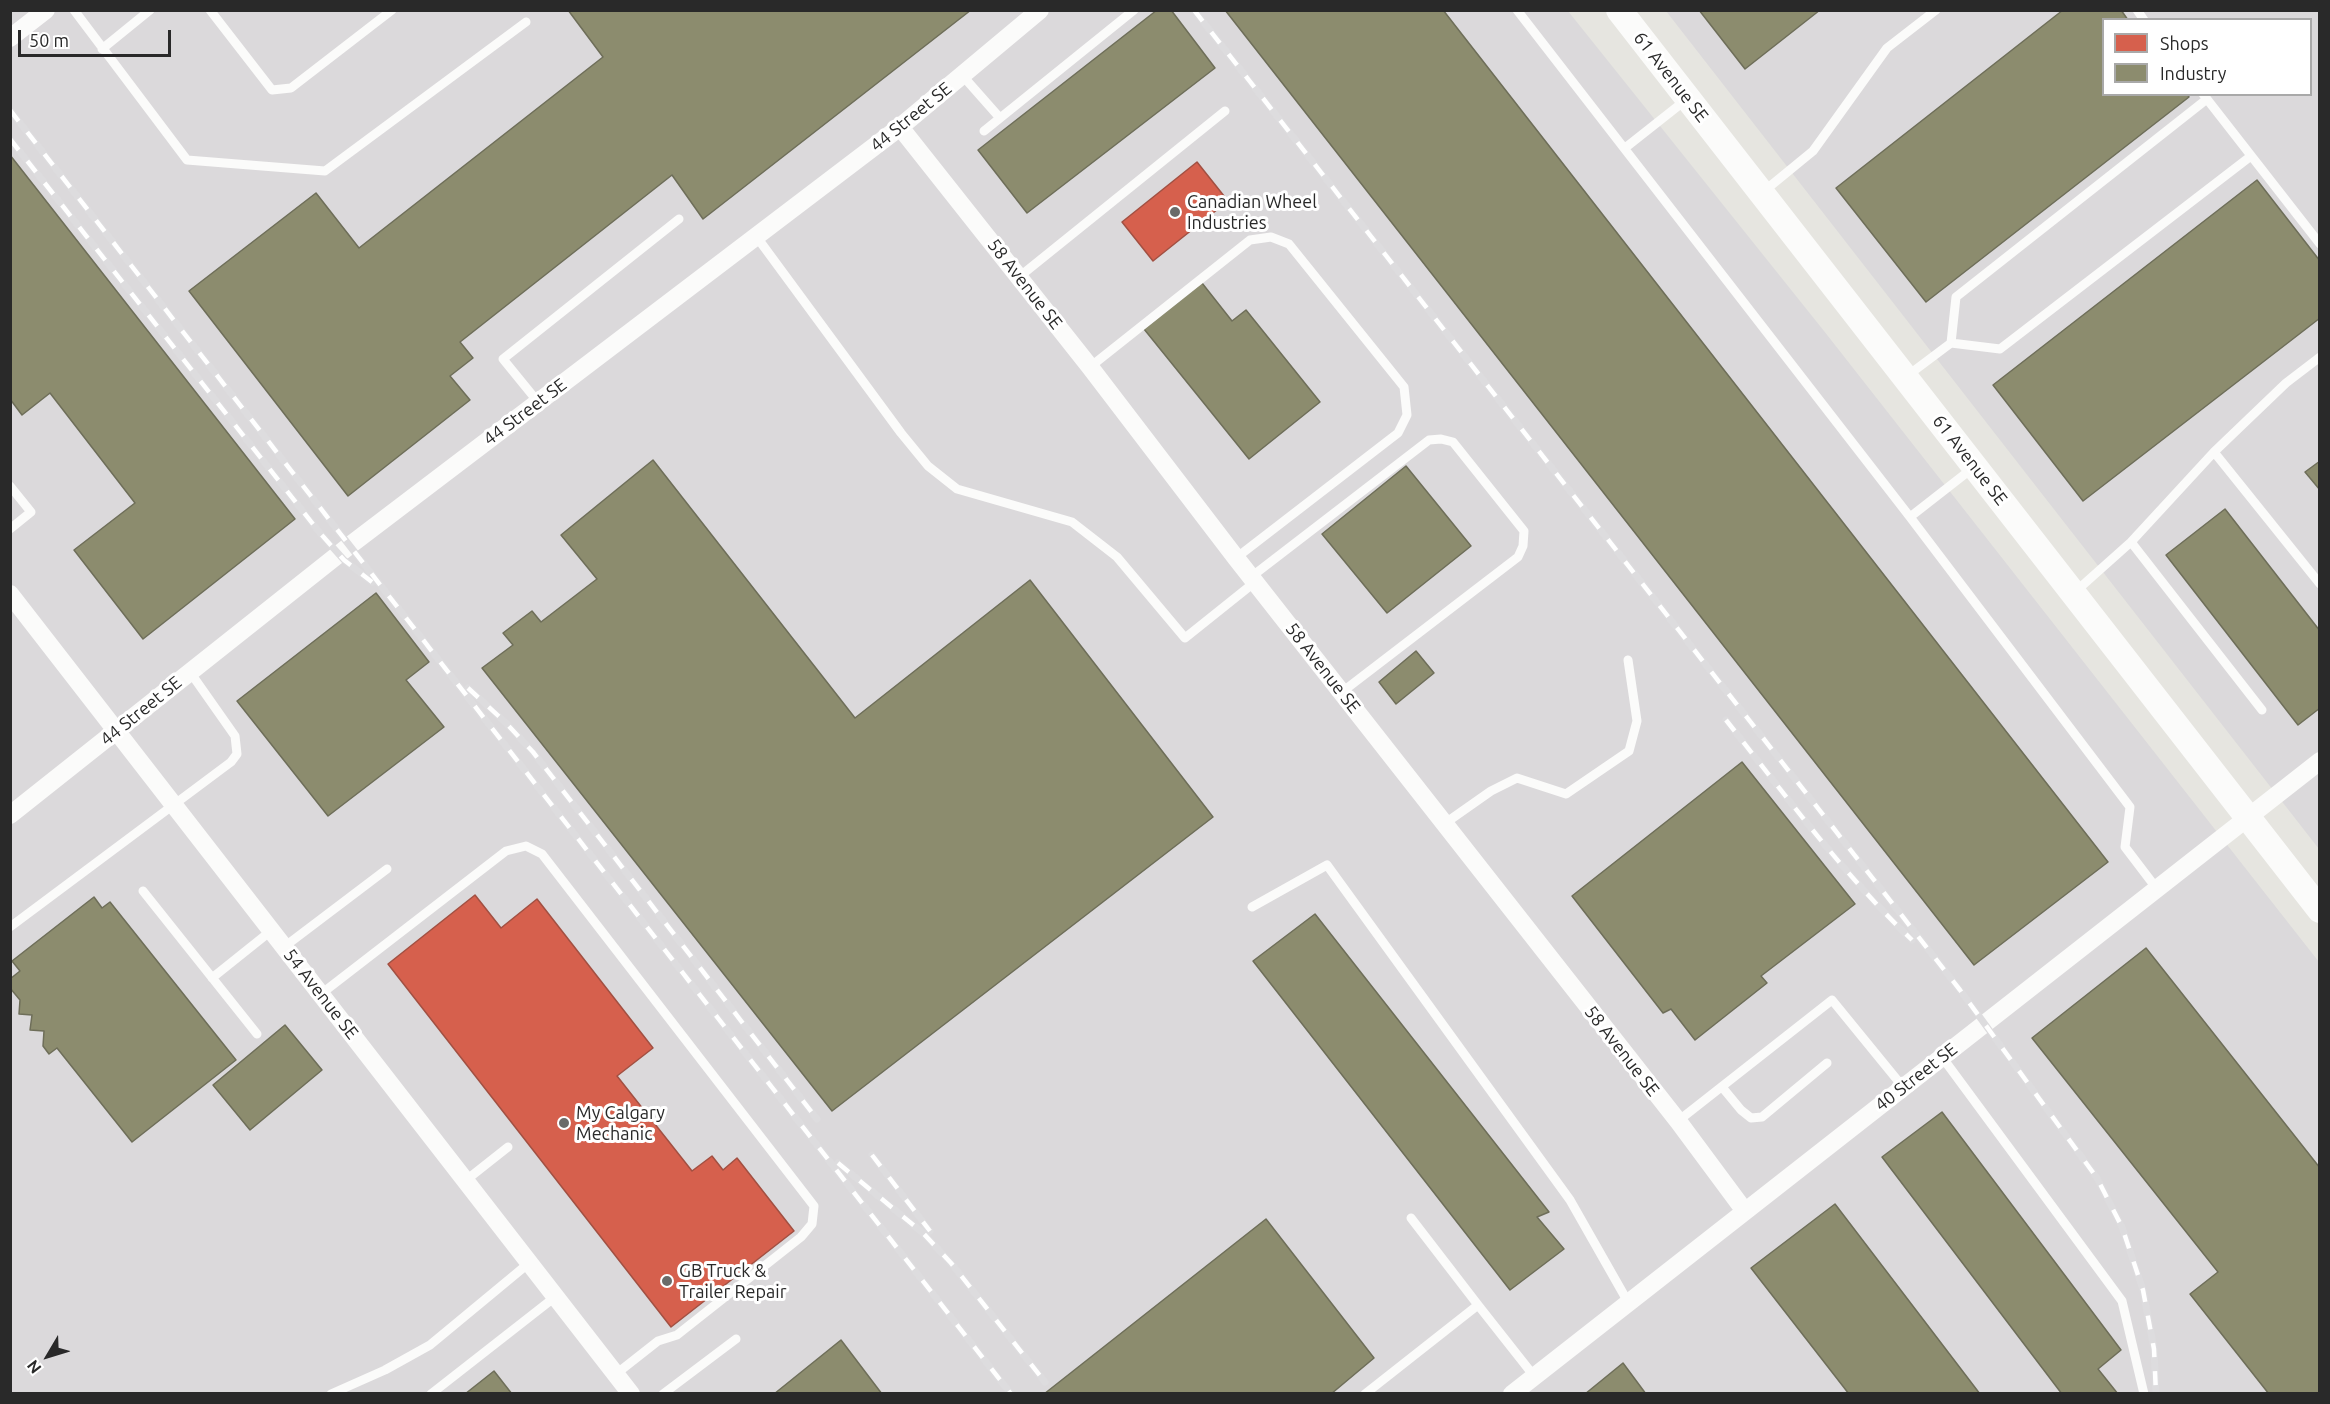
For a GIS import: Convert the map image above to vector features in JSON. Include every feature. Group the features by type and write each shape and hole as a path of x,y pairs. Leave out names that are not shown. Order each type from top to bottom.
{"street":[{"name":"44 Street SE","path":"10,815 349,546 900,127 1040,10"},
{"name":"61 Avenue SE","path":"1619,10 2319,910"},
{"path":"10,38 39,13"},
{"name":"58 Avenue SE","path":"900,127 1678,1121 1744,1210"},
{"name":"54 Avenue SE","path":"10,594 631,1394"},
{"name":"40 Street SE","path":"1512,1394 2319,761"}],"lane":[{"path":"74,10 187,160 326,171 526,22"},
{"path":"102,49 150,10"},
{"path":"210,10 272,90 291,88 392,10"},
{"path":"984,130 1134,10"},
{"path":"1517,10 1910,518 2130,807 2125,847 2157,889"},
{"path":"1761,193 1812,151 1887,48 1936,10"},
{"path":"962,75 1000,118"},
{"path":"1951,343 1956,297 2205,97 2319,244"},
{"path":"1625,148 1688,99"},
{"path":"1019,277 1225,111"},
{"path":"1905,377 1951,343 2000,349 2251,156"},
{"path":"538,402 503,359 679,219"},
{"path":"756,236 901,433 928,466 957,489 1072,522 1118,557 1185,638 1253,579 1429,440 1442,439 1453,442 1524,531 1518,557 1342,692"},
{"path":"1090,367 1250,240 1272,237 1290,244 1404,387 1407,415 1398,433 1236,558"},
{"path":"2073,593 2131,542 2214,452 2286,383 2319,357"},
{"path":"2214,452 2319,584"},
{"path":"1910,518 1974,466"},
{"path":"10,486 31,512 10,528"},
{"path":"2131,542 2262,710"},
{"path":"1444,824 1491,791 1517,778 1566,794 1629,751 1637,721 1628,660"},
{"path":"10,927 231,762 237,754 235,736 190,672"},
{"path":"321,994 506,851 526,846 542,854 814,1206 812,1224 801,1237 676,1335 658,1341 616,1374"},
{"path":"1252,907 1327,865 1570,1200 1628,1302"},
{"path":"284,946 387,869"},
{"path":"143,891 257,1034"},
{"path":"212,978 272,930"},
{"path":"1678,1121 1832,1000 1903,1087"},
{"path":"1942,1057 2122,1300 2144,1394"},
{"path":"1722,1087 1741,1110 1751,1118 1762,1117 1827,1063"},
{"path":"465,1181 508,1147"},
{"path":"1411,1218 1534,1376"},
{"path":"331,1394 385,1370 430,1346 529,1263"},
{"path":"431,1394 555,1297"},
{"path":"1365,1394 1478,1305"},
{"path":"663,1394 736,1339"}],"shaded area":[{"path":"10,11 1568,11 1824,331 2319,962 2319,1393 11,1393"},
{"path":"1666,11 2319,11 2319,849"}],"building: Shops":[{"name":"Canadian Wheel Industries","path":"1197,162 1228,201 1153,261 1122,222"},
{"path":"475,895 501,928 537,899 653,1048 617,1076 692,1171 712,1156 723,1170 737,1158 794,1231 671,1327 388,964"}],"building: Industry":[{"path":"568,10 971,10 703,219 672,175 460,342 473,358 450,376 470,400 348,496 189,291 316,193 359,248 603,57"},
{"path":"1157,10 1171,10 1215,68 1027,213 978,150"},
{"path":"1225,10 1443,10 2108,862 1974,965"},
{"path":"1699,10 1820,10 1745,69"},
{"path":"2063,10 2121,10 2127,18 2102,18 2102,96 2189,97 1926,302 1836,188"},
{"path":"10,155 295,519 143,639 74,550 135,503 50,393 22,415 10,399"},
{"path":"2257,180 2320,261 2320,318 2083,501 1993,385"},
{"path":"1202,283 1232,321 1246,310 1320,402 1249,459 1144,329"},
{"path":"653,460 855,718 1030,580 1213,817 832,1111 482,668 513,645 503,633 532,611 541,622 597,579 561,535"},
{"path":"2320,461 2320,490 2305,472"},
{"path":"1406,466 1471,546 1387,613 1322,534"},
{"path":"2225,509 2320,631 2320,708 2298,725 2166,555"},
{"path":"376,593 429,662 406,680 444,727 328,816 237,701"},
{"path":"1416,651 1434,673 1396,704 1379,682"},
{"path":"1742,762 1855,904 1761,976 1767,983 1695,1040 1671,1009 1663,1013 1572,896"},
{"path":"94,897 102,908 110,902 236,1060 132,1142 57,1048 49,1054 43,1046 44,1031 30,1030 32,1015 19,1014 20,1000 10,988 10,979 20,971 12,961"},
{"path":"1315,914 1549,1212 1537,1217 1564,1249 1510,1290 1253,961"},
{"path":"2146,948 2320,1168 2320,1394 2269,1394 2190,1294 2218,1272 2032,1038"},
{"path":"285,1025 322,1070 250,1130 213,1085"},
{"path":"1942,1112 2121,1350 2098,1369 2118,1394 2062,1394 1882,1157"},
{"path":"1835,1204 1980,1394 1849,1394 1751,1268"},
{"path":"1266,1219 1374,1358 1331,1394 1044,1394"},
{"path":"841,1340 882,1394 774,1394"},
{"path":"1623,1363 1646,1394 1585,1394"},
{"path":"494,1371 512,1394 465,1394"}],"railway":[{"path":"1194,10 1960,990 2097,1178 2122,1227 2143,1290 2154,1349 2156,1394"},
{"path":"10,110 1011,1394"},
{"path":"10,139 320,533 344,560 372,582"},
{"path":"468,688 533,752 817,1119"},
{"path":"1726,720 1839,861 1912,940"},
{"path":"872,1155 930,1231"},
{"path":"838,1163 923,1233 951,1263 1045,1382"}],"place":[{"name":"Canadian Wheel Industries","path":"1175,212"},
{"name":"My Calgary Mechanic","path":"564,1123"},
{"name":"GB Truck & Trailer Repair","path":"667,1281"}]}
